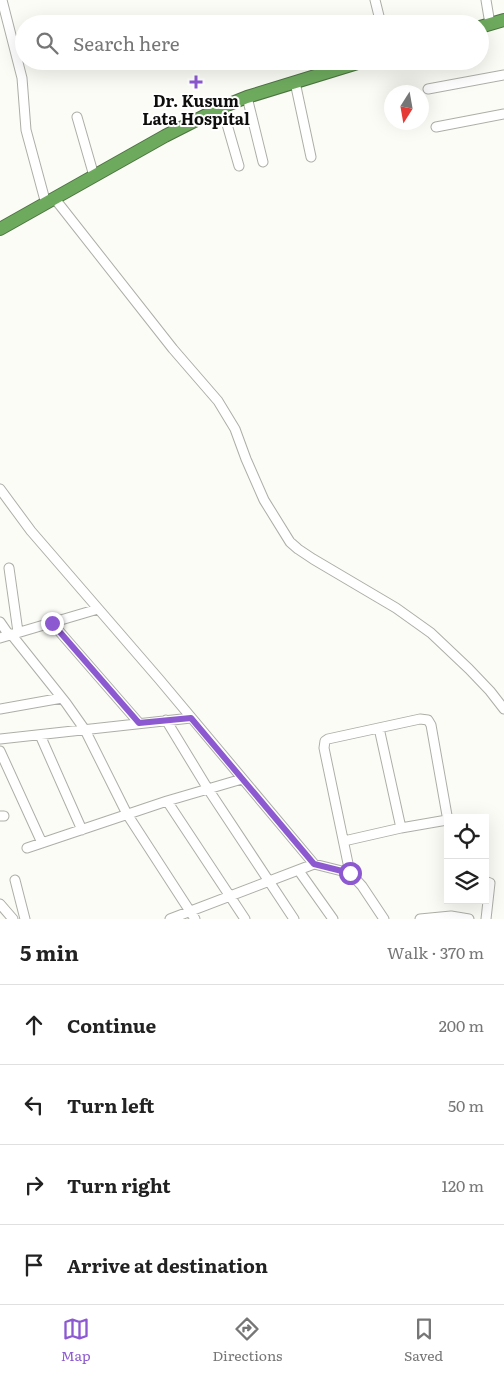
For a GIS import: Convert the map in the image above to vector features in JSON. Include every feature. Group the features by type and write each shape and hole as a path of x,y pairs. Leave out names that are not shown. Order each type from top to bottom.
{"highway":[{"path":"489,24 504,20"},
{"path":"0,230 165,136 222,107 247,97 334,70"}],"street":[{"path":"2,0 15,51"},
{"path":"374,0 378,15"},
{"path":"485,15 486,0"},
{"path":"20,70 26,130 50,202 218,401 235,429 264,500 290,542 313,559 396,608 431,633 469,669 504,709"},
{"path":"429,89 504,75"},
{"path":"294,82 311,157"},
{"path":"247,97 263,162"},
{"path":"222,107 239,166"},
{"path":"436,127 504,114"},
{"path":"77,117 94,176"},
{"path":"1,492 30,531 314,864 350,873"},
{"path":"9,568 9,635"},
{"path":"9,635 98,609"},
{"path":"0,622 62,698 85,730 127,814 193,915"},
{"path":"52,623 139,723"},
{"path":"0,709 62,698"},
{"path":"0,740 191,718"},
{"path":"384,919 362,886 350,873 324,743 328,739 420,719 429,722 447,814"},
{"path":"166,720 208,789 294,919"},
{"path":"379,728 401,828"},
{"path":"40,735 82,830"},
{"path":"0,751 42,843"},
{"path":"27,848 167,801 242,779"},
{"path":"167,801 245,919"},
{"path":"344,842 401,828 444,822"},
{"path":"170,919 193,915 230,896 314,864"},
{"path":"299,871 333,919"},
{"path":"15,880 24,919"},
{"path":"0,904 13,919"},
{"path":"486,919 488,904"},
{"path":"420,919 452,916 469,919"}],"place":[{"name":"Dr. Kusum Lata Hospital","path":"196,82"}],"route":[{"path":"52,623 139,723 191,718 314,864 350,873"}]}
